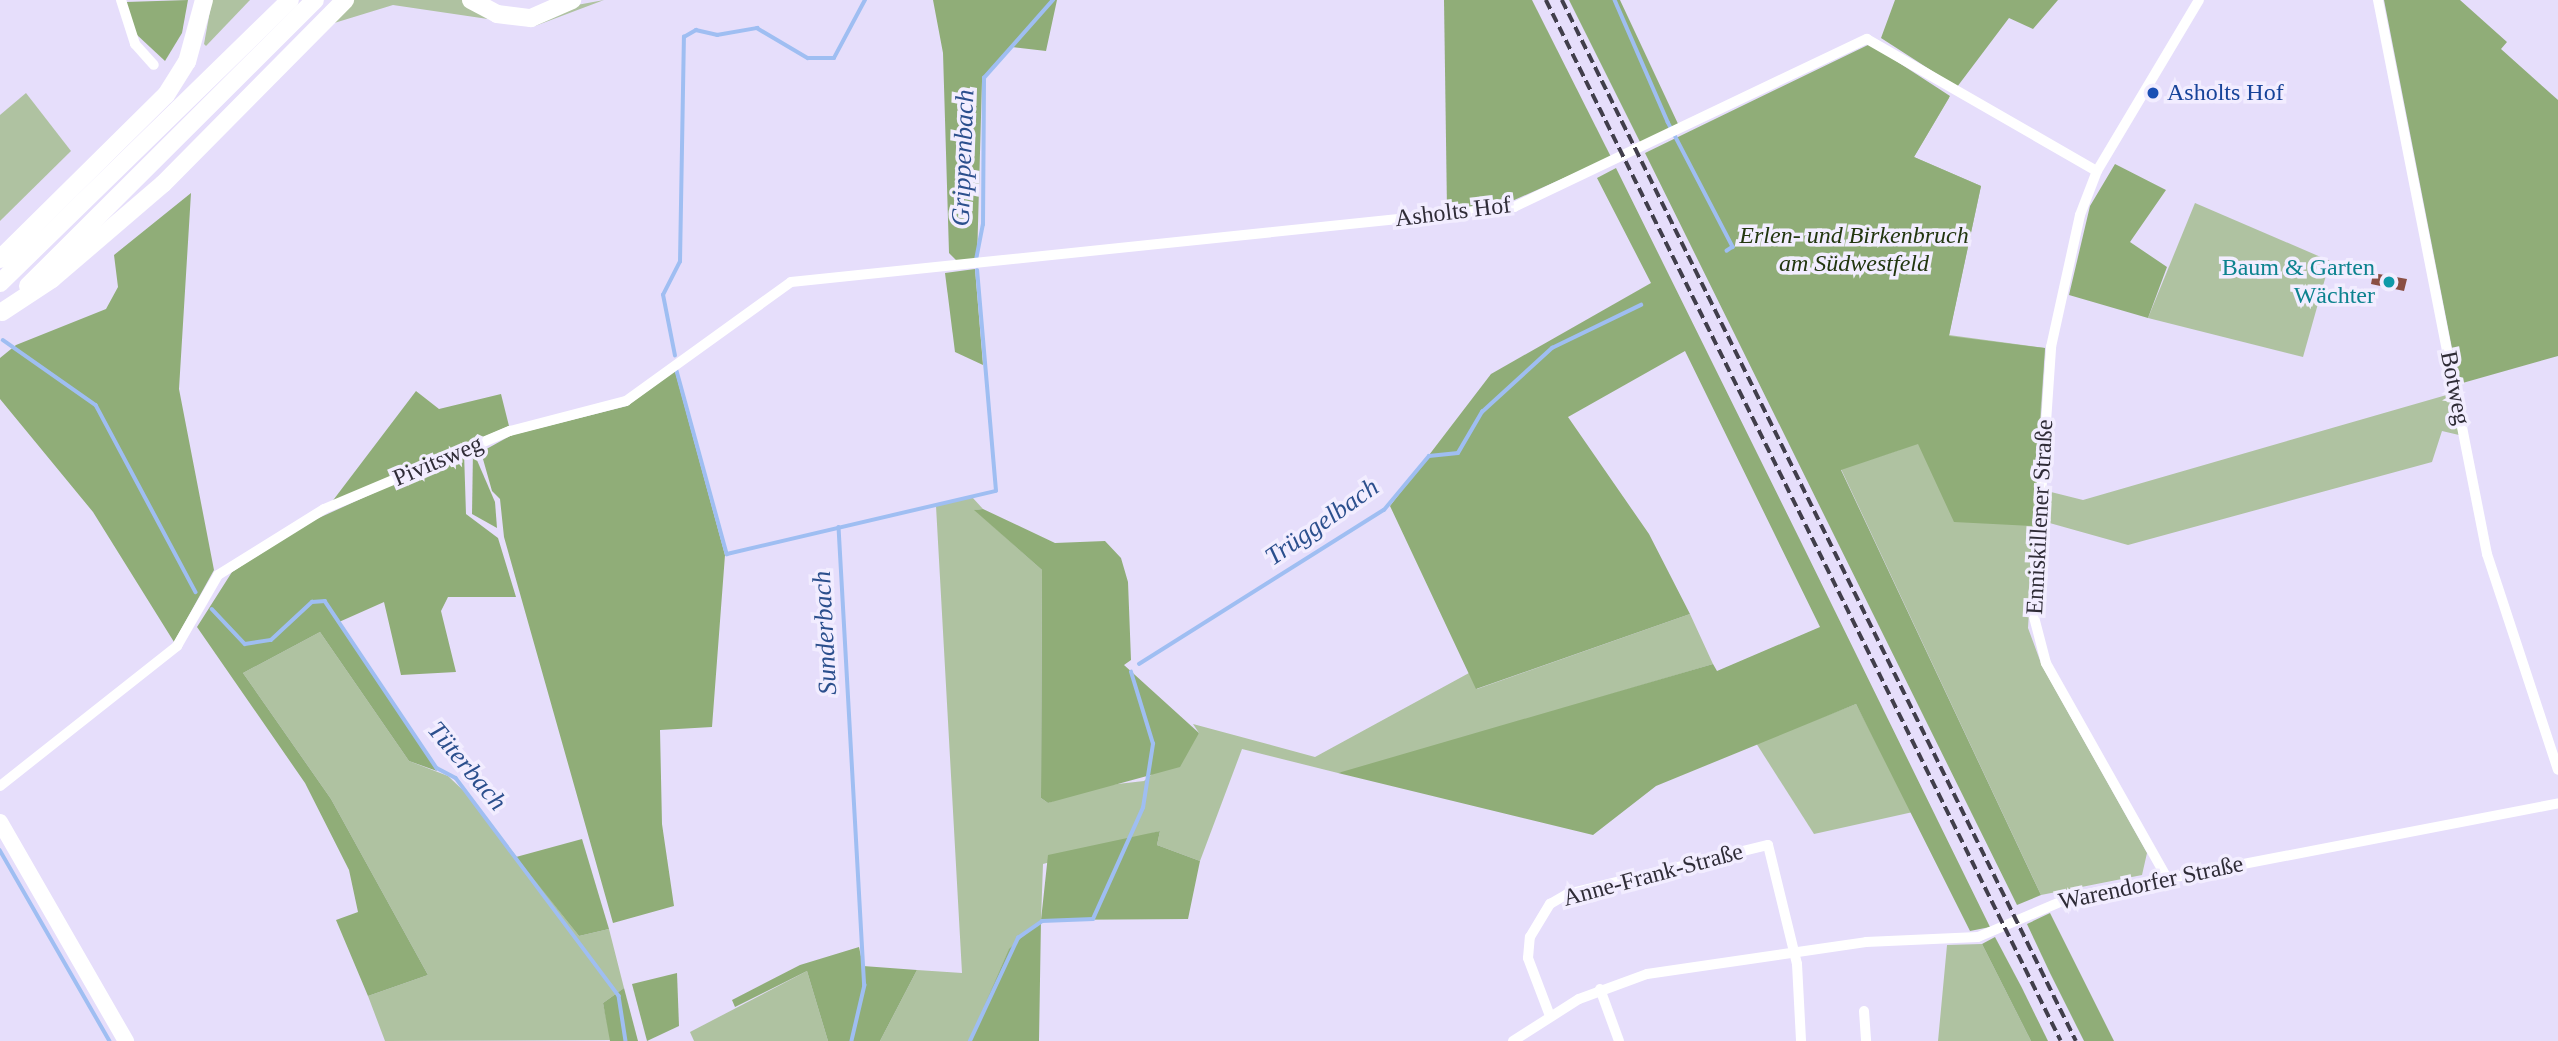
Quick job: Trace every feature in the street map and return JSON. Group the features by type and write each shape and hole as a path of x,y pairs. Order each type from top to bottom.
{"highway":[{"path":"0,259 166,95 187,61 204,0"},
{"path":"0,283 290,0"},
{"path":"1,313 315,0"},
{"path":"1,313 52,279 163,184 345,0"},
{"path":"471,0 497,14 531,18 572,0"}],"main road":[{"path":"0,822 126,1041"}],"street":[{"path":"121,0 135,44 154,65"},
{"name":"Enniskillener Straße","path":"2167,878 2046,663 2034,628 2051,347 2080,215 2097,172 2199,0"},
{"name":"Botweg","path":"2378,0 2487,554 2558,769"},
{"name":"Asholts Hof","path":"946,267 1514,207 1681,131 1867,39 1952,92 2097,172"},
{"name":"Pivitsweg","path":"0,786 177,646 218,575 324,509 510,431 626,401 783,285 946,267"},
{"name":"Warendorfer Straße","path":"1513,1041 1550,1016 1601,989 1647,974 1793,952 1978,937 2053,903 2167,878 2558,803"},
{"name":"Anne-Frank-Straße","path":"1550,1016 1530,974 1528,947 1538,919 1567,894 1768,845 1793,952"},
{"path":"1793,952 1801,1041"},
{"path":"1601,989 1619,1041"},
{"path":"1864,1011 1866,1041"}],"green space":[{"path":"188,0 182,33 165,61 136,34 126,2"},
{"path":"212,0 250,0 206,46 204,44"},
{"path":"354,0 463,0 496,20 604,0 535,26 393,5 331,24"},
{"path":"933,0 1057,0 1046,51 1012,47 982,81 977,260 957,261 949,253 943,53"},
{"path":"1444,0 1532,0 1611,157 1512,201 1447,210"},
{"path":"1569,0 1620,0 1679,126 1641,144"},
{"path":"1895,0 2058,0 2033,29 2009,18 1957,87 1881,38"},
{"path":"2384,0 2460,0 2507,42 2501,49 2558,100 2558,356 2459,384"},
{"name":"Erlen- und Birkenbruch am Südwestfeld","path":"1870,44 1950,96 1914,157 1981,186 1949,336 2045,348 2032,526 1954,522 1918,444 1841,470 2041,895 2017,905 1645,153"},
{"path":"1870,47 1949,98 1914,157 1981,186 1949,335 2045,348 2028,628 2042,666 2147,853 2142,875 2041,895 1841,469 1899,450"},
{"path":"26,93 71,151 0,221 0,115"},
{"path":"2115,164 2166,190 2130,242 2167,267 2148,318 2069,295 2090,206"},
{"path":"1616,168 1990,927 1970,931 1856,704 1656,786 1593,835 1338,773 1713,664 1717,671 1820,627 1685,351 1568,417 1649,534 1690,614 1476,689 1390,506 1491,374 1651,283 1597,178"},
{"path":"191,193 179,389 214,570 174,642 93,512 0,399 0,358 16,345 106,309 118,287 114,255"},
{"path":"2195,203 2330,261 2303,357 2148,318"},
{"path":"975,269 983,365 955,352 945,273"},
{"path":"675,371 725,555 712,727 660,730 662,824 674,906 613,923 504,537 500,499 492,491 481,452 512,435 627,406"},
{"path":"416,391 439,409 501,394 509,426 331,503"},
{"path":"2450,394 2459,435 2442,431 2432,462 2128,545 2046,522 2047,491 2083,500"},
{"path":"473,451 495,502 497,528 472,514"},
{"path":"464,452 466,514 498,538 516,597 448,597 441,611 456,672 401,675 384,602 339,622 437,771 409,761 320,632 243,673 331,799 428,975 368,996 336,920 358,912 349,870 305,783 197,627 232,572 310,522"},
{"path":"972,497 983,509 975,510 1042,570 1041,798 1048,803 1091,787 1144,781 1199,733 1193,724 1315,757 1469,673 1477,689 1690,614 1713,664 1353,771 1338,773 1242,749 1200,861 1157,845 1160,831 1043,864 1041,920 1009,950 969,1041 880,1041 917,970 962,973 936,506"},
{"path":"983,509 1055,543 1105,541 1121,558 1128,582 1131,660 1124,665 1199,733 1180,767 1048,803 1041,798 1042,570 974,510"},
{"path":"320,632 409,761 448,776 468,795 579,936 609,929 624,988 603,1003 611,1040 385,1041 368,996 428,975 331,799 243,673"},
{"path":"1856,704 1913,812 1814,834 1756,743"},
{"path":"1160,831 1157,845 1200,861 1188,919 1041,920 1048,855"},
{"path":"582,839 609,929 579,936 516,857"},
{"path":"2050,913 2114,1041 2084,1041 2050,973 2027,924"},
{"path":"1041,920 1039,1041 969,1041 1009,949"},
{"path":"1995,937 2048,1041 2031,1041 1982,944"},
{"path":"1982,944 2031,1041 1938,1041 1947,945"},
{"path":"859,947 863,966 917,970 880,1041 828,1041 807,971 735,1007 732,1000 800,965"},
{"path":"807,971 828,1041 694,1041 690,1032"},
{"path":"677,973 679,1026 647,1041 632,984"},
{"path":"624,988 638,1041 610,1041 603,1003"}],"building":[{"name":"Baum & Garten Wächter","path":"2373,273 2407,279 2404,291 2371,284"}],"waterway":[{"name":"Sunderbach","path":"675,356 663,295 680,262 684,37 696,30 717,35 757,28 808,58 834,58 865,0"},
{"name":"Grippenbach","path":"976,260 983,225 984,78 1053,0"},
{"name":"Trüggelbach","path":"1615,0 1668,122 1733,247 1727,251"},
{"name":"Trüggelbach","path":"677,371 727,554 996,491 977,271"},
{"name":"Trüggelbach","path":"1139,664 1384,510 1429,456 1458,453 1482,412 1552,348 1641,305"},
{"name":"Tüterbach","path":"3,340 96,405 196,592"},
{"name":"Sunderbach","path":"839,527 865,985 852,1041"},
{"name":"Tüterbach","path":"212,609 245,644 271,640 312,602 325,601 437,768 456,778 619,996 626,1041"},
{"name":"Trüggelbach","path":"970,1041 1018,938 1042,921 1093,919 1143,808 1153,744 1131,672"},
{"path":"0,850 110,1041"}],"railway":[{"path":"1546,0 2061,1041"},
{"path":"1562,0 2076,1041"}],"place":[{"name":"Asholts Hof","path":"2153,93"},
{"name":"Baum & Garten Wächter","path":"2389,282"}]}
